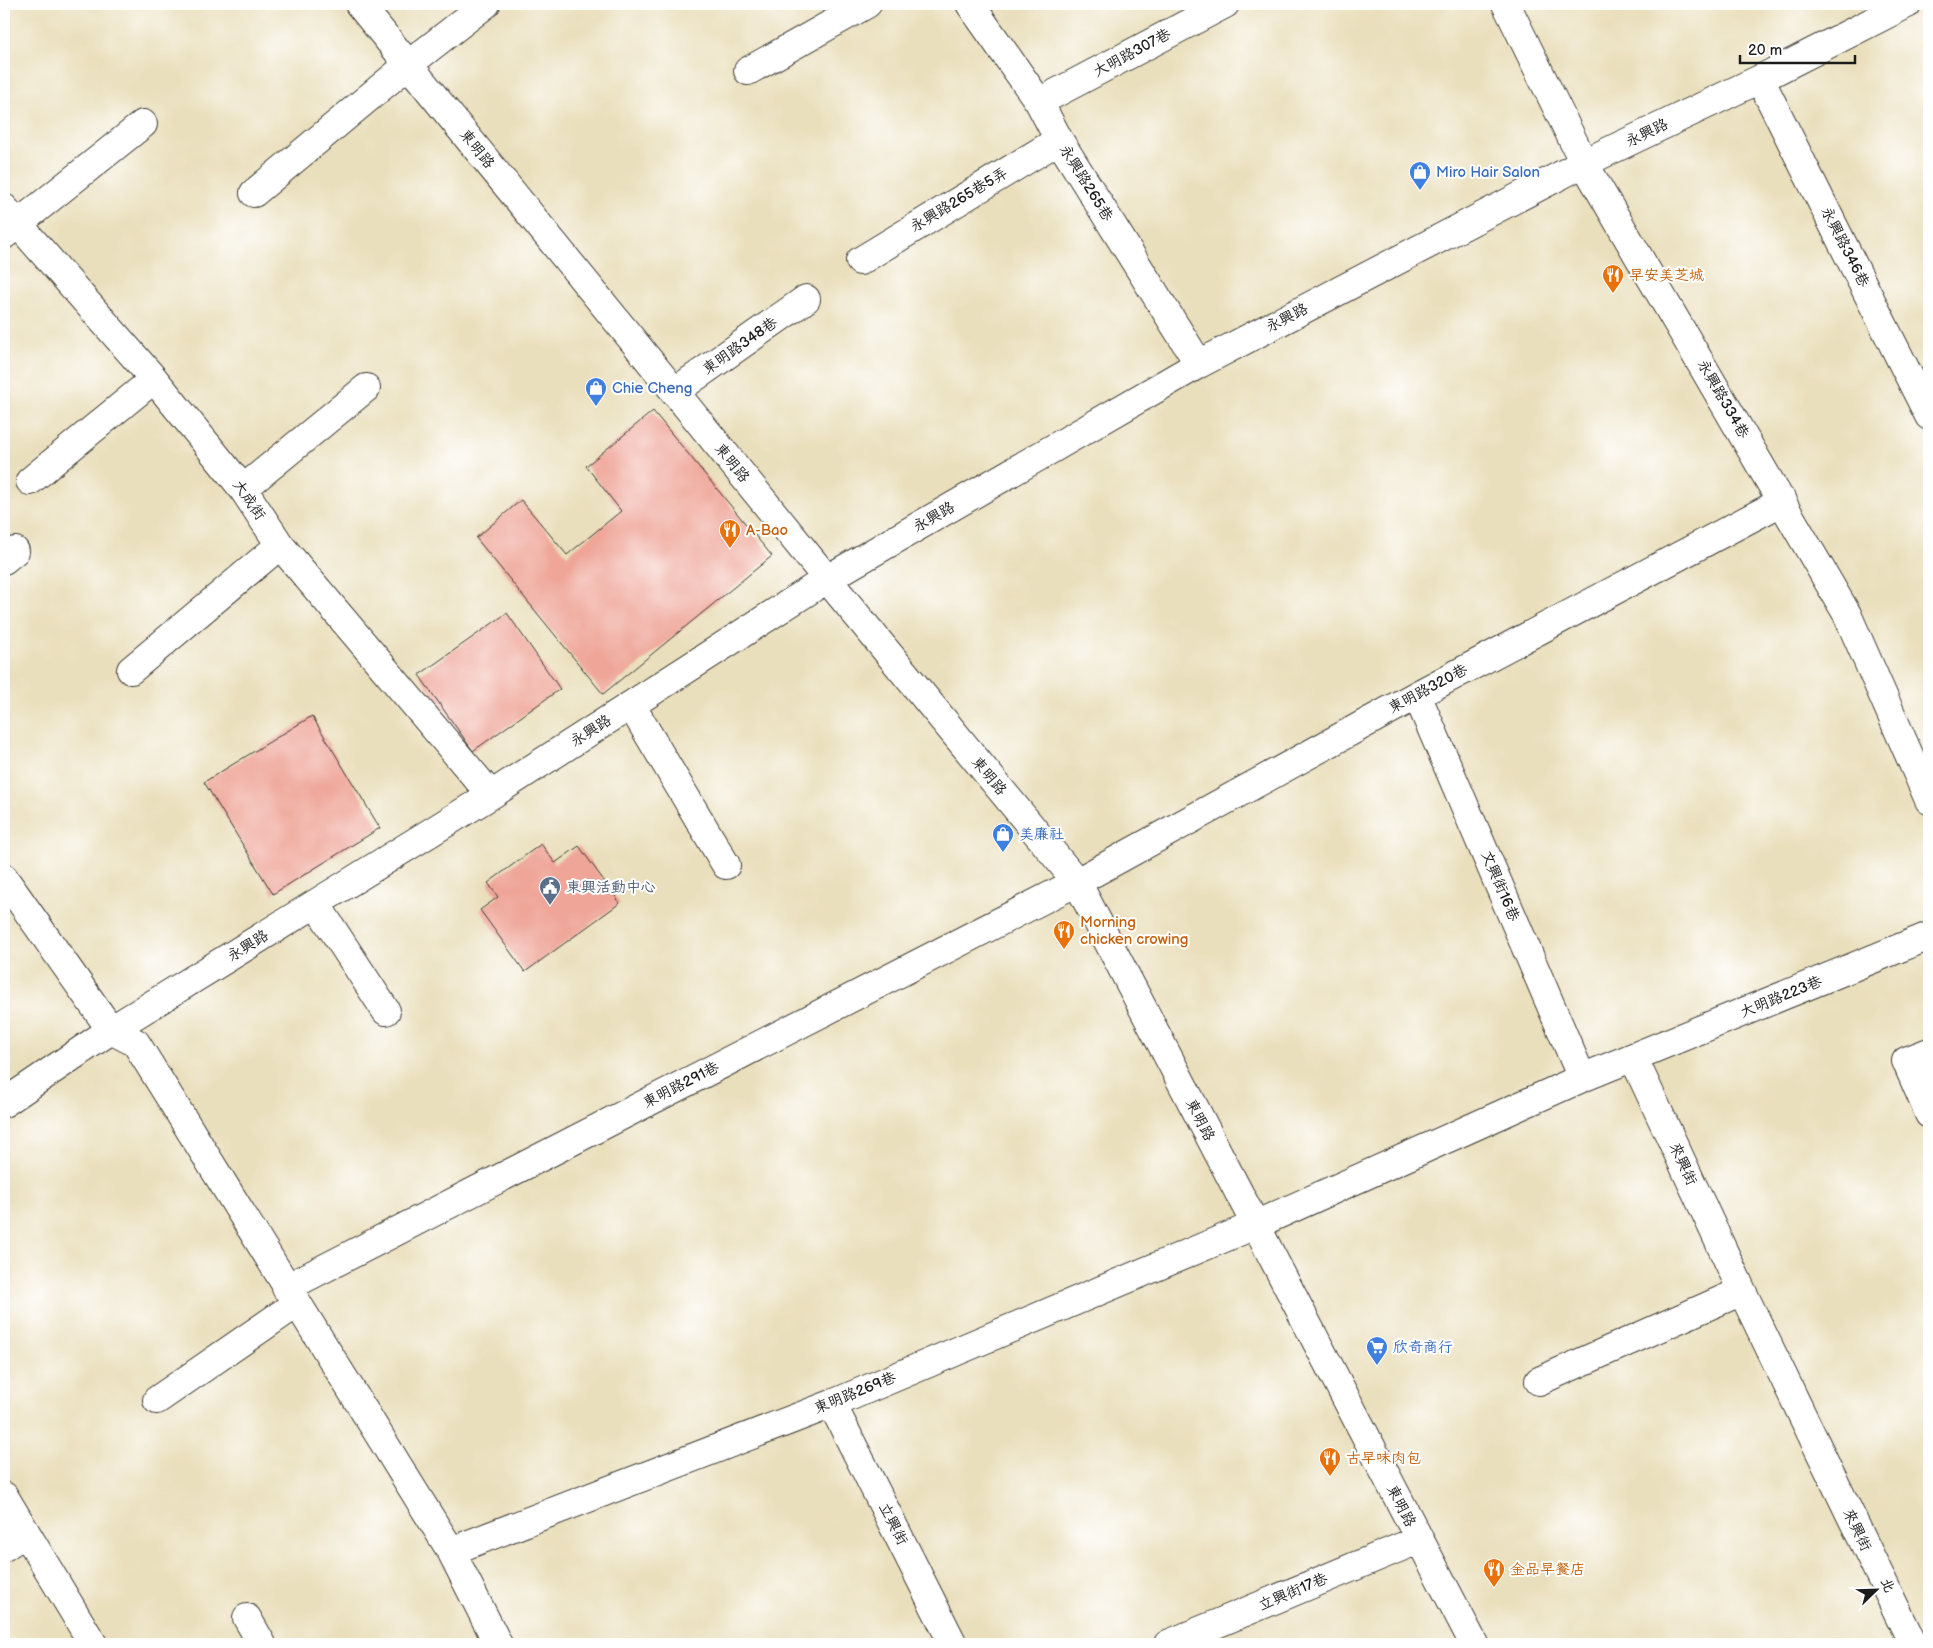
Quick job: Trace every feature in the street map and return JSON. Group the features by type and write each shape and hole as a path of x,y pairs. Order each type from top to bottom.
{"street":[{"name":"東明路","path":"359,4 826,579 1077,882 1418,1540 1474,1644"},
{"path":"254,193 409,64 486,4"},
{"path":"748,71 867,4"},
{"name":"永興路265巷","path":"970,4 1039,102 1059,140 1199,364"},
{"name":"大明路307巷","path":"1039,102 1225,4"},
{"name":"永興路334巷","path":"1506,4 1584,163 1783,501 1847,614 1929,800"},
{"name":"永興路","path":"4,1103 111,1030 491,795 826,579 1199,364 1584,163 1760,79 1907,4"},
{"name":"永興路346巷","path":"1760,79 1929,416"},
{"path":"8,222 143,124"},
{"name":"永興路265巷5弄","path":"860,261 1059,140"},
{"name":"大成街","path":"8,222 154,379 243,489 280,544 491,795"},
{"name":"東明路348巷","path":"674,392 806,300"},
{"path":"30,481 154,379"},
{"path":"243,489 366,388"},
{"name":"東明路320巷","path":"1077,882 1417,695 1783,501"},
{"path":"131,670 280,544"},
{"name":"文興街16巷","path":"1417,695 1582,1078"},
{"path":"631,705 726,865"},
{"path":"4,878 111,1030 136,1043 291,1296 451,1551 498,1644"},
{"name":"東明路291巷","path":"157,1400 291,1296 1077,882"},
{"path":"316,904 386,1011"},
{"name":"大明路223巷","path":"1633,1057 1929,936"},
{"path":"1929,1052 1906,1061 1929,1114"},
{"path":"1255,1225 1582,1078 1633,1057"},
{"name":"來興街","path":"1633,1057 1742,1291 1912,1644"},
{"name":"東明路269巷","path":"451,1551 832,1404 1255,1225"},
{"path":"1539,1381 1742,1291"},
{"name":"立興街","path":"832,1404 953,1644"},
{"path":"4,1496 14,1540 94,1644"},
{"name":"立興街17巷","path":"1168,1644 1418,1540"},
{"path":"247,1618 262,1644"}],"building":[{"path":"653,411 772,556 603,694 476,538 521,500 567,555 621,511 586,466"},
{"path":"507,613 560,689 473,751 419,675"},
{"path":"312,716 380,828 273,894 204,782"},
{"name":"東興活動中心","path":"541,844 555,863 579,846 620,903 525,972 480,910 498,897 488,883"}],"place":[{"name":"Miro Hair Salon","path":"1420,191"},
{"name":"早安美芝城","path":"1613,294"},
{"name":"Chie Cheng","path":"596,407"},
{"name":"A-Bao","path":"730,549"},
{"name":"美廉社","path":"1003,853"},
{"name":"東興活動中心","path":"550,906"},
{"name":"Morning chicken crowing","path":"1064,950"},
{"name":"欣奇商行","path":"1377,1366"},
{"name":"古早味肉包","path":"1330,1477"},
{"name":"金品早餐店","path":"1494,1588"}]}
